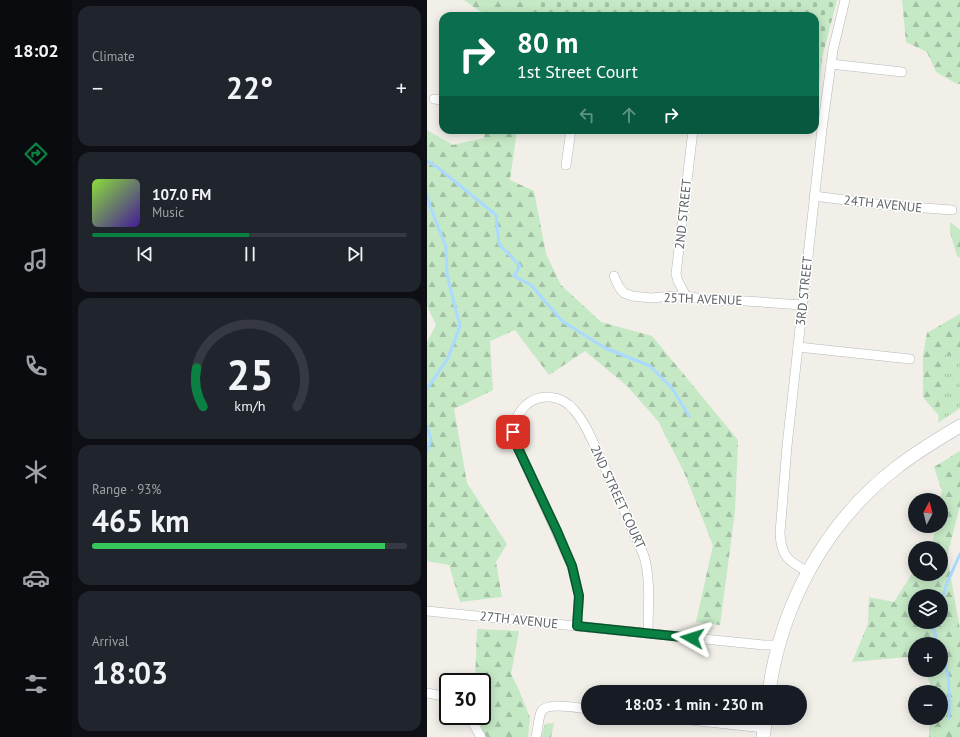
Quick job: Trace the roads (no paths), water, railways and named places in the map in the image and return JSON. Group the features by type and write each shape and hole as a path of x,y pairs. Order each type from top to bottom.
{"street":[{"name":"3RD STREET","path":"819,124 845,0"},
{"path":"831,64 902,72"},
{"path":"565,165 570,134"},
{"name":"2ND STREET","path":"687,296 678,282 676,274 693,134"},
{"name":"3RD STREET","path":"807,572 788,559 784,554 780,533 814,196 818,134"},
{"name":"24TH AVENUE","path":"814,196 885,205 952,210"},
{"name":"25TH AVENUE","path":"615,276 619,287 627,295 651,298 687,296 706,300 802,305"},
{"path":"798,347 910,359"},
{"name":"2ND STREET COURT","path":"577,626 579,596 572,566 514,439 514,425 522,409 534,399 545,397 566,402 579,417 593,443 644,556 648,575 648,633"},
{"path":"770,685 778,645 786,620 807,572 828,539 849,513 895,468 917,452 960,426"},
{"name":"27TH AVENUE","path":"427,611 764,645 778,645"},
{"path":"427,693 439,695"},
{"path":"536,737 541,711 548,706 581,708"},
{"path":"474,725 481,737"},
{"path":"736,725 764,728"}],"waterway":[{"path":"427,161 437,167 496,215 499,244 520,266 514,276 531,285 562,321 605,348 650,366 672,388 689,416"},
{"path":"427,195 446,247 447,275 460,326 448,358 427,389"},
{"path":"427,426 431,440 427,451"},
{"path":"945,589 960,554"},
{"path":"934,629 936,637"},
{"path":"948,676 949,718"}]}
